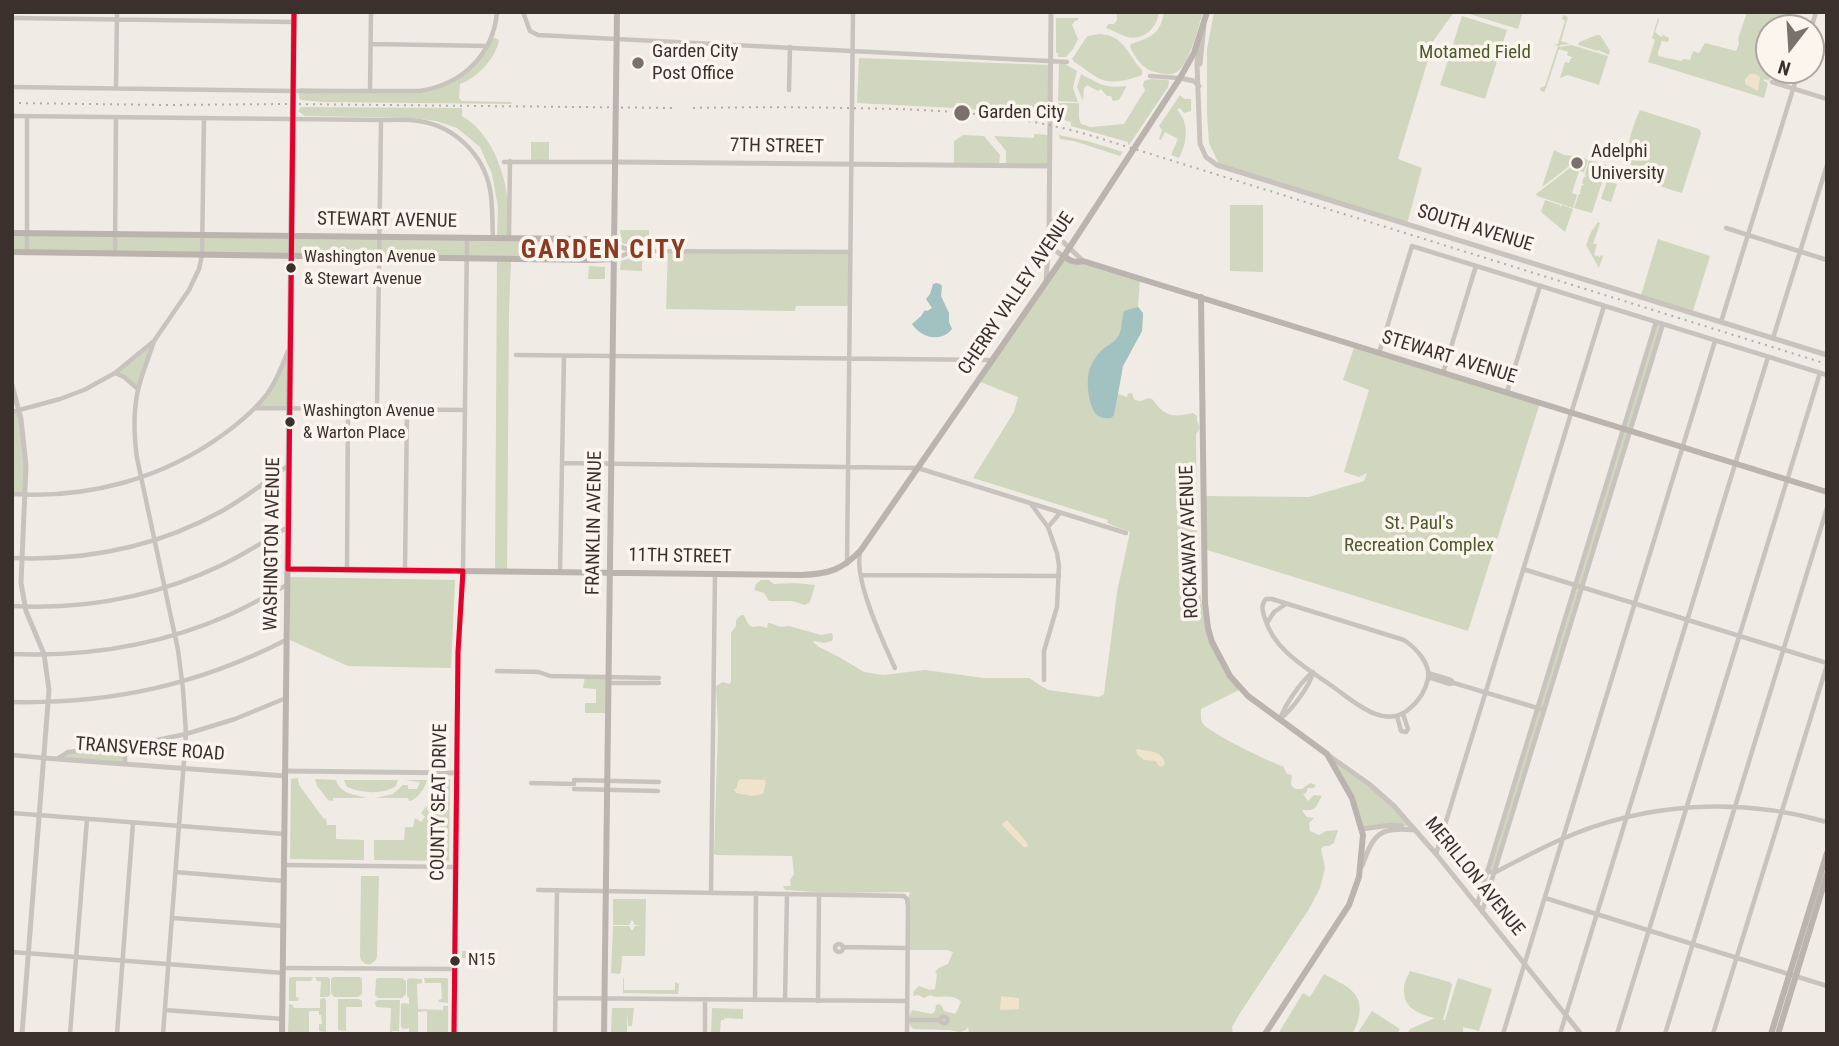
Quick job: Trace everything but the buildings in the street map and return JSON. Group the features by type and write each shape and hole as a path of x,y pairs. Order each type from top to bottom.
{"main road":[{"name":"WASHINGTON AVENUE","path":"282,1034 294,12"},
{"name":"FRANKLIN AVENUE","path":"604,1034 617,12"},
{"path":"1199,39 1207,12"},
{"name":"CHERRY VALLEY AVENUE","path":"849,563 861,550 1046,283 1180,78 1199,39"},
{"name":"STEWART AVENUE","path":"12,233 547,238 596,239 614,245"},
{"path":"547,238 547,260"},
{"name":"STEWART AVENUE","path":"12,253 614,259"},
{"name":"STEWART AVENUE","path":"1063,256 1075,262 1083,261 1201,297 1827,492"},
{"name":"ROCKAWAY AVENUE","path":"1201,297 1205,603 1208,628 1219,657 1233,681 1248,696 1327,754 1352,798 1364,839 1362,866 1349,905 1265,1034"},
{"name":"11TH STREET","path":"288,569 812,575 834,571 849,563"},
{"path":"1778,1034 1827,853"},
{"path":"1771,1034 1827,874"}],"street":[{"path":"116,88 117,12"},
{"path":"370,91 371,12"},
{"path":"12,87 419,91 442,86 470,69 487,46 494,31 497,12"},
{"path":"523,12 529,29 534,34 1067,62"},
{"path":"853,12 847,467 849,563 861,575 1059,576"},
{"path":"1046,283 1051,12"},
{"path":"12,18 294,22"},
{"path":"1199,74 1204,22"},
{"path":"1199,39 1199,74"},
{"path":"371,44 487,46"},
{"path":"789,90 790,47"},
{"name":"SOUTH AVENUE","path":"1199,74 1200,144 1206,157 1217,165 1826,354"},
{"path":"1150,76 1180,78 1194,81 1199,86"},
{"path":"1778,84 1827,99"},
{"path":"1721,322 1795,84"},
{"path":"12,116 415,120 433,124 470,148 480,162 492,199 493,238"},
{"path":"27,116 27,253"},
{"path":"115,254 116,117"},
{"path":"15,411 60,399 115,373 154,341 173,316 198,272 202,255 204,118"},
{"path":"377,409 381,120"},
{"name":"7TH STREET","path":"509,238 507,162 1049,166"},
{"path":"1773,338 1827,165"},
{"path":"1049,214 1056,235 1083,261"},
{"path":"1726,228 1827,260"},
{"path":"463,571 467,238"},
{"path":"1048,243 1063,256"},
{"name":"STEWART AVENUE","path":"614,245 634,251 850,252"},
{"path":"1380,353 1412,246 1827,375"},
{"name":"STEWART AVENUE","path":"614,259 634,251"},
{"path":"1443,373 1476,266"},
{"path":"1507,393 1540,286"},
{"path":"1436,854 1604,306"},
{"path":"1644,375 1656,322"},
{"path":"1482,912 1614,484 1627,430 1663,324"},
{"path":"154,341 138,389 135,442 174,635 182,682 186,734 163,1034"},
{"path":"1503,1034 1715,341"},
{"path":"12,494 80,493 114,486 141,478 194,454 232,428 267,395 275,383 291,344"},
{"path":"516,355 991,360"},
{"path":"561,572 564,356"},
{"path":"1560,1034 1768,357"},
{"path":"115,373 138,389"},
{"path":"1617,1034 1820,373"},
{"path":"12,385 25,452 26,495 21,583 26,611 44,654 48,678 22,1034"},
{"path":"254,408 465,410"},
{"path":"347,569 348,409"},
{"path":"405,570 407,410"},
{"path":"1477,905 1607,482 1627,430"},
{"path":"562,463 918,468 1126,533"},
{"path":"12,558 84,556 154,541 221,512 289,464"},
{"path":"1607,482 1614,484"},
{"path":"1031,503 1048,527 1057,553 1059,576 1057,607 1045,647 1044,680"},
{"path":"1665,1034 1827,508"},
{"path":"1048,527 1060,513"},
{"path":"12,606 89,604 164,588 223,565 289,526"},
{"path":"1591,533 1598,535"},
{"path":"861,550 861,575 876,624 895,668"},
{"path":"1523,569 1827,664 1713,1034"},
{"name":"COUNTY SEAT DRIVE","path":"454,1034 458,652 463,571"},
{"path":"711,893 715,574"},
{"path":"12,654 73,653 174,635 228,615 288,585"},
{"path":"1269,598 1286,604 1404,640 1418,652 1428,675 1419,699 1403,714 1381,716 1369,712 1312,672 1284,651 1266,624 1262,604 1264,601 1269,598"},
{"path":"1266,624 1274,612 1286,604"},
{"path":"12,702 107,698 144,692 238,663 287,639"},
{"path":"1556,648 1563,650"},
{"path":"496,671 539,672 550,676 608,680 659,681"},
{"path":"1280,719 1312,672"},
{"path":"1428,675 1450,684 1544,710"},
{"path":"57,759 68,752 125,747 186,734 235,719 286,698"},
{"path":"1397,716 1401,731 1406,732 1408,729 1403,714"},
{"path":"125,747 125,764"},
{"name":"MERILLON AVENUE","path":"1327,754 1382,794 1415,830 1581,1034"},
{"name":"TRANSVERSE ROAD","path":"12,755 286,774 457,773"},
{"path":"1520,764 1527,766"},
{"path":"531,783 659,782"},
{"path":"574,784 607,790 658,791"},
{"path":"1487,871 1494,873 1563,838 1626,817 1687,807 1735,806 1782,811 1827,822"},
{"path":"12,813 285,834"},
{"path":"1505,814 1512,817"},
{"path":"70,1034 87,819"},
{"path":"117,1034 133,823"},
{"path":"1362,829 1391,825 1415,830"},
{"path":"1362,866 1368,849 1379,834 1391,829 1415,830"},
{"path":"284,865 455,867"},
{"path":"175,872 284,881"},
{"path":"538,890 904,896 908,906 907,1034"},
{"path":"555,1034 557,890"},
{"path":"755,1000 756,894"},
{"path":"785,1000 787,894"},
{"path":"818,1000 819,895"},
{"path":"1545,898 1827,986"},
{"path":"172,918 284,926"},
{"path":"843,947 908,948"},
{"path":"12,952 283,970 455,969"},
{"path":"555,998 907,1002"},
{"path":"705,999 705,1034"},
{"path":"165,1010 283,1019"},
{"path":"907,1020 940,1020"}],"green space":[{"path":"1113,12 1159,12 1156,23 1149,32 1133,38 1106,28 1117,20 1117,15"},
{"path":"1164,12 1203,12 1186,61 1177,72 1169,74 1147,69 1130,46 1154,34 1160,26"},
{"path":"1214,12 1454,12 1434,40 1398,159 1422,168 1407,224 1219,164 1209,143 1207,113 1207,49"},
{"path":"1463,12 1523,12 1518,29"},
{"path":"1747,12 1791,12 1755,14 1755,84 1768,84 1764,98 1648,62 1658,18 1655,32 1661,37 1663,35 1669,38 1668,42 1661,41 1658,56 1681,61 1690,60 1693,51 1699,53 1705,43 1736,51"},
{"path":"1563,15 1568,17 1561,41 1570,44 1559,47 1572,45 1608,56 1599,85 1568,75 1560,78 1565,62 1569,63 1571,58 1574,58 1559,49 1545,92 1541,91 1558,46 1554,44 1558,44 1565,21 1562,19"},
{"name":"Motamed Field","path":"1462,16 1507,30 1485,99 1440,85"},
{"path":"1056,18 1078,18 1072,25 1078,39 1066,57 1058,57 1056,53"},
{"path":"1099,34 1108,35 1120,42 1142,70 1142,75 1109,81 1098,78 1074,62 1072,59 1086,38"},
{"path":"1600,35 1610,51 1609,55 1578,45 1579,42"},
{"path":"491,39 499,40 494,54 479,72 460,84 459,98 462,101 512,104 323,102 299,98 299,88 427,90 466,73"},
{"path":"859,58 1052,65 1051,121 968,109 967,104 956,103 955,108 857,103"},
{"path":"1059,64 1065,64 1077,71 1073,88 1078,102 1058,101"},
{"path":"1081,74 1112,87 1126,87 1119,100 1113,101 1111,96 1107,96 1101,89 1098,91 1087,85 1084,88 1083,101 1077,87"},
{"path":"1167,80 1168,87 1129,145 1128,142 1071,126 1071,122 1058,118 1058,103 1079,103 1081,124 1091,127 1124,124 1145,90 1144,81"},
{"path":"1180,95 1184,99 1191,99 1191,111 1184,113 1180,108 1177,110 1184,121 1186,133 1179,158 1171,155 1178,139 1165,132 1161,140 1159,139 1162,130 1159,126"},
{"path":"301,107 462,108 462,116 476,126 495,154 506,187 511,238 610,243 610,257 511,261 507,571 495,571 497,260 12,252 12,232 497,238 498,207 492,174 480,147 457,128 436,121 412,118 305,116 298,111"},
{"path":"1640,110 1699,129 1701,133 1682,193 1650,181 1632,166 1629,144"},
{"path":"1034,134 1050,135 1049,166 1006,166 1006,151 994,136 1034,138"},
{"path":"963,135 984,136 1000,155 999,166 954,165 954,141"},
{"path":"1059,135 1123,152 1120,156 1060,139"},
{"path":"531,142 549,142 549,161 531,161"},
{"path":"1554,150 1564,155 1581,157 1542,187"},
{"path":"1583,158 1588,160 1584,172 1579,171 1572,193 1577,195 1573,208 1537,196 1536,194"},
{"path":"1589,160 1607,165 1606,169 1602,168 1606,170 1592,213 1574,208 1584,185 1582,183"},
{"path":"1607,181 1617,184 1611,202 1601,199"},
{"path":"1545,200 1573,209 1565,232 1541,212"},
{"path":"1230,205 1263,205 1263,272 1230,271"},
{"path":"1598,222 1600,223 1593,244 1597,244 1594,255 1603,256 1599,268 1586,245"},
{"path":"620,230 649,230 649,247 622,243"},
{"path":"1658,239 1710,256 1693,311 1641,295"},
{"path":"668,250 850,252 849,306 796,306 795,311 666,309"},
{"path":"1066,253 1072,258 1140,279 1138,307 1143,313 1142,331 1123,366 1118,394 1127,397 1132,393 1138,401 1152,399 1169,414 1193,413 1197,416 1200,428 1196,434 1197,578 1205,620 1214,648 1239,690 1201,709 1202,721 1209,729 1230,741 1283,766 1287,774 1292,775 1291,785 1295,789 1302,789 1310,783 1316,785 1303,794 1308,801 1314,795 1322,796 1314,809 1303,810 1307,817 1314,818 1309,823 1310,831 1319,835 1338,830 1334,843 1321,849 1325,868 1320,888 1240,1013 1232,1027 1233,1034 966,1034 969,1033 968,1027 960,1032 913,1029 909,1024 912,1010 932,1014 939,1004 944,1011 955,1014 961,1002 949,997 913,996 919,986 935,989 935,972 948,964 953,952 910,950 910,892 831,893 785,890 783,886 791,886 790,880 794,874 792,856 714,854 718,729 716,686 731,682 731,633 741,615 744,615 753,627 767,628 770,623 821,635 832,633 832,641 813,642 864,672 883,675 925,670 984,678 1029,678 1048,690 1099,697 1104,694 1117,592 1130,532 1107,523 1108,520 973,478 1014,412 1018,397 978,381"},
{"path":"642,258 642,271 620,270 621,261"},
{"path":"589,266 605,267 605,279 588,279"},
{"path":"1657,323 1662,325 1494,872 1489,870"},
{"path":"154,342 138,389 115,373"},
{"path":"291,344 290,408 254,408 267,395"},
{"name":"St. Paul's Recreation Complex","path":"1355,345 1540,403 1468,631 1204,549 1203,496 1309,497 1364,481 1367,473 1359,477 1344,472 1369,390 1343,380"},
{"path":"19,411 26,495 12,494 12,412"},
{"path":"290,577 455,580 451,668 348,666 290,640"},
{"path":"761,580 769,580 774,584 815,585 810,602 805,605 792,601 769,601 764,593 754,590"},
{"path":"585,677 608,677 608,713 585,713 585,703 596,703 596,689 583,688"},
{"path":"125,747 125,764 57,758 64,753"},
{"path":"1334,761 1382,797 1413,828 1398,824 1363,827 1351,791"},
{"path":"298,778 299,785 324,819 326,818 327,825 336,825 336,839 364,840 364,860 290,859 291,779"},
{"path":"315,779 336,780 341,789 366,798 328,800"},
{"path":"442,779 450,779 449,861 374,860 374,840 404,840 405,827 413,827 415,818 421,822 425,817 421,813 443,787"},
{"path":"344,780 398,780 396,786 391,789 372,792 347,787"},
{"path":"405,780 427,780 420,793 412,800 376,798 393,794 403,785 408,785 408,789 417,789 420,782"},
{"path":"361,876 379,876 377,956 371,964 364,963 360,956"},
{"path":"613,899 646,899 645,956 622,956 619,974 611,973 613,926 629,926 632,931 635,926 642,926 635,925 632,920 629,925 613,925"},
{"path":"462,951 495,952 494,959 462,958"},
{"path":"1410,971 1450,982 1452,985 1443,1020 1458,978 1492,989 1479,1031 1463,1027 1463,1034 1407,1034 1410,1029 1435,1018 1418,1012 1406,1001 1404,986"},
{"path":"1324,974 1347,987 1359,1002 1360,1013 1352,1034 1278,1034 1303,993 1310,997"},
{"path":"291,977 313,977 311,981 296,981 298,1001 289,1001"},
{"path":"315,977 330,979 328,997 320,997 321,981 317,981"},
{"path":"333,977 360,977 362,994 358,997 334,997 331,993"},
{"path":"624,977 624,990 675,990 675,982 679,984 678,994 623,993"},
{"path":"378,978 402,978 406,981 406,994 402,998 378,998 375,995"},
{"path":"409,978 422,979 422,983 417,984 418,1009 443,1010 443,1006 448,1006 448,1034 427,1034 427,1011 418,1012 418,1034 409,1034 409,1028 401,1027 401,1004 409,1004"},
{"path":"424,978 448,979 448,1003 438,1000 442,999 441,983 425,983"},
{"path":"324,998 326,1032 319,1031 319,1024 322,1024 319,1011 309,1011 309,1034 288,1034 289,1004 294,1008 320,1008 320,999"},
{"path":"338,999 362,1001 362,1007 346,1007 346,1031 338,1030"},
{"path":"400,1000 399,1031 392,1031 390,1034 391,1008 376,1007 375,1002"},
{"path":"612,1008 634,1008 632,1026 628,1026 627,1012 627,1034 611,1034"},
{"path":"712,1008 743,1009 743,1019 725,1018 721,1020 720,1033 711,1034"},
{"path":"1372,1011 1400,1029 1397,1034 1357,1034"}],"sand":[{"path":"1750,74 1755,74 1755,84 1759,84 1758,91 1745,84 1745,79"},
{"path":"1138,749 1158,753 1165,764 1162,767 1156,761 1144,760 1137,754"},
{"path":"741,779 765,780 763,794 751,796 736,793 734,790"},
{"path":"1007,820 1026,842 1027,847 1002,825"},
{"path":"1001,996 1019,998 1019,1009 1000,1010"}],"water":[{"path":"936,283 942,286 941,296 949,313 952,329 942,336 931,337 920,333 912,324 925,310 932,308 926,299"},
{"path":"1138,307 1143,313 1142,331 1123,366 1114,415 1111,418 1101,417 1093,410 1089,397 1089,371 1099,353 1119,335 1124,311"}],"railway":[{"path":"12,103 674,108"},
{"path":"693,108 806,107 940,111 1004,117 1068,129 1827,364"}],"transit line":[{"path":"294,12 288,569 463,571 458,652 454,1034"}],"place":[{"name":"Garden City Post Office","path":"638,63"},
{"name":"Garden City","path":"962,113"},
{"name":"Adelphi University","path":"1577,163"},
{"name":"Washington Avenue & Stewart Avenue","path":"291,268"},
{"name":"Washington Avenue & Warton Place","path":"290,422"},
{"name":"N15","path":"455,961"}],"district":[{"name":"GARDEN CITY","path":"604,251"}]}
